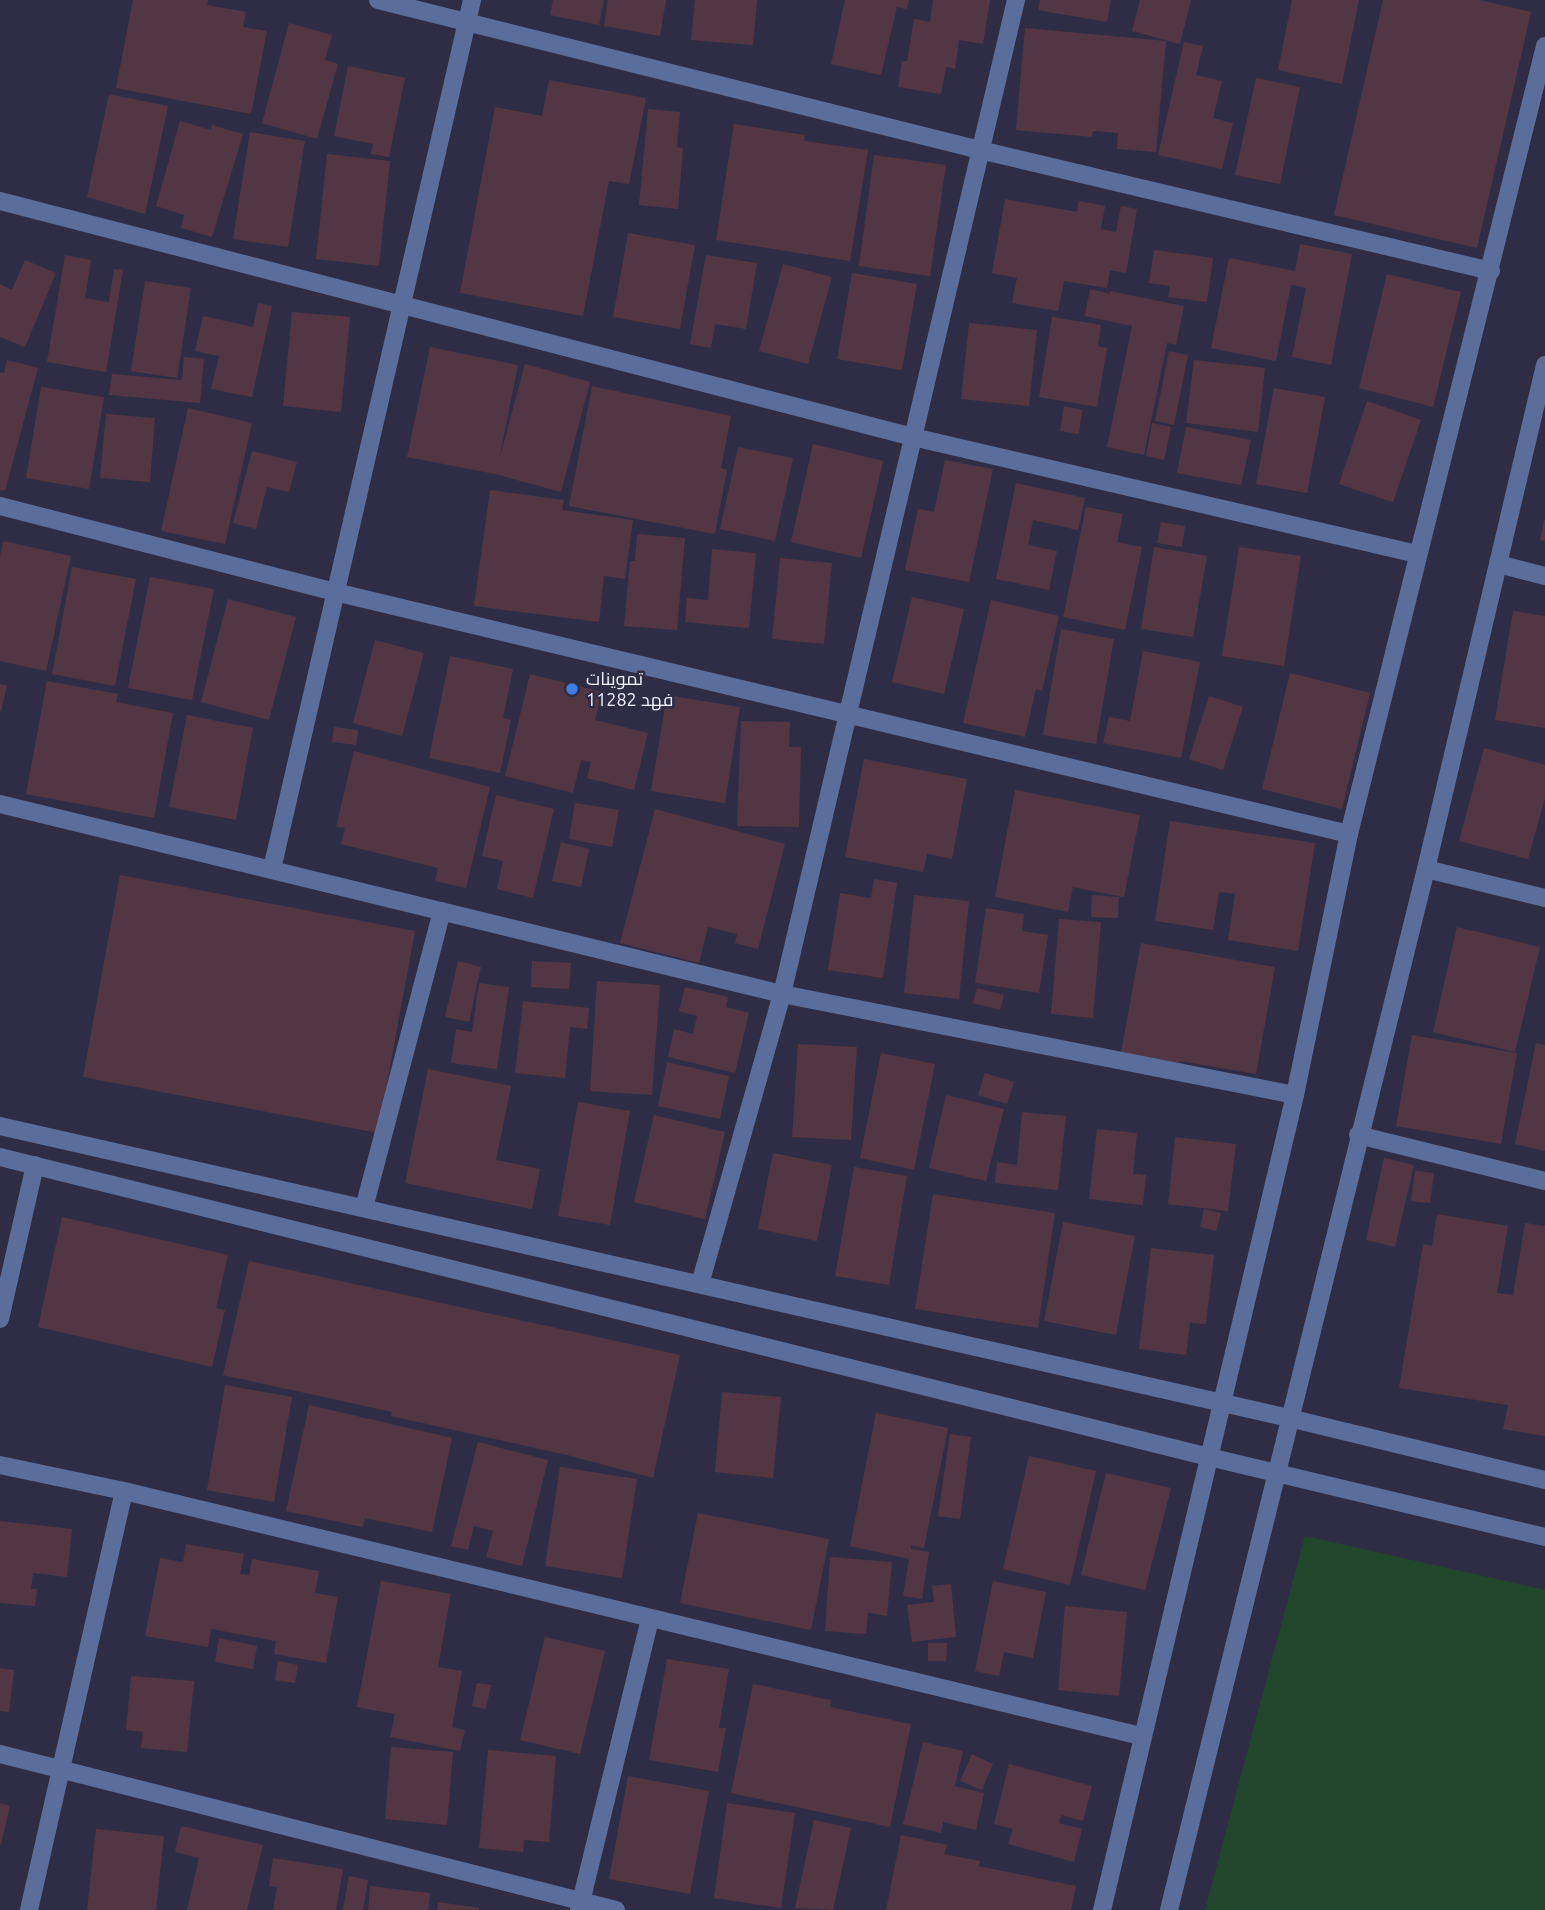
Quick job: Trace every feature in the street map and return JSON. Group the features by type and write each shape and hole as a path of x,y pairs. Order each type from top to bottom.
{"street":[{"path":"378,0 980,150 1491,271"},
{"path":"272,869 472,0"},
{"path":"700,1284 782,994 1016,0"},
{"path":"1102,1910 1295,1095 1349,835 1545,46"},
{"path":"0,201 912,437 1417,554"},
{"path":"1169,1910 1274,1473 1426,869 1545,365"},
{"path":"0,506 335,592 1349,835"},
{"path":"1498,564 1545,576"},
{"path":"0,804 782,994 1295,1095"},
{"path":"1426,869 1545,898"},
{"path":"364,1208 442,911"},
{"path":"0,1126 1289,1418 1545,1480"},
{"path":"1358,1135 1545,1181"},
{"path":"0,1157 1274,1473 1545,1537"},
{"path":"0,1319 35,1165"},
{"path":"0,1465 124,1491 1142,1736"},
{"path":"29,1910 59,1768 124,1491"},
{"path":"580,1905 650,1619"},
{"path":"0,1754 580,1905 616,1910"}],"green space":[{"path":"1305,1536 1545,1590 1545,1910 1205,1910"}],"building":[{"path":"133,0 208,0 207,5 246,12 243,27 267,31 251,114 116,88"},
{"path":"553,0 604,0 599,25 550,15"},
{"path":"608,0 666,0 660,36 604,26"},
{"path":"695,0 757,0 753,45 691,40"},
{"path":"845,0 909,0 907,9 897,7 881,75 831,64"},
{"path":"933,0 990,0 983,44 959,40 955,69 946,67 941,94 898,87 902,61 907,61 914,19 930,22"},
{"path":"1040,0 1111,0 1107,22 1038,10"},
{"path":"1140,0 1191,0 1180,44 1132,31"},
{"path":"1292,0 1359,0 1342,84 1278,70"},
{"path":"1383,0 1480,0 1531,12 1477,248 1334,215"},
{"path":"289,23 332,35 325,60 338,64 317,139 262,123"},
{"path":"1025,28 1166,41 1156,152 1117,149 1118,133 1093,131 1092,137 1016,130"},
{"path":"1184,42 1203,46 1196,75 1222,81 1213,118 1233,123 1222,169 1158,155"},
{"path":"348,66 405,78 389,157 371,154 373,144 334,136"},
{"path":"1256,78 1300,87 1280,184 1235,175"},
{"path":"549,80 646,98 629,184 609,181 583,316 460,293 495,107 542,116"},
{"path":"109,94 168,106 145,214 87,197"},
{"path":"648,109 680,112 677,147 683,148 678,209 639,205"},
{"path":"180,121 211,130 212,125 243,134 212,237 181,228 184,215 156,206"},
{"path":"734,124 805,135 804,141 868,150 850,261 716,240"},
{"path":"250,132 305,141 288,247 233,239"},
{"path":"327,154 390,161 379,266 316,259"},
{"path":"874,155 946,165 930,276 859,266"},
{"path":"1005,199 1077,212 1079,201 1105,206 1101,229 1116,232 1121,206 1137,209 1126,273 1110,270 1107,288 1064,281 1058,311 1012,303 1017,278 992,273"},
{"path":"628,233 695,245 680,329 613,317"},
{"path":"1300,244 1352,254 1331,365 1292,357 1306,288 1291,285 1276,361 1211,348 1229,258 1295,271"},
{"path":"1154,250 1213,258 1207,302 1168,297 1170,286 1149,283"},
{"path":"65,255 91,260 85,298 109,302 114,269 123,270 106,372 47,362"},
{"path":"706,255 757,263 746,329 715,324 711,348 690,344"},
{"path":"25,260 56,273 25,347 0,337 0,284 12,290"},
{"path":"783,264 832,277 808,364 759,351"},
{"path":"852,273 917,284 902,370 837,359"},
{"path":"1387,274 1461,292 1433,407 1359,388"},
{"path":"145,281 191,288 177,378 131,371"},
{"path":"1090,289 1184,306 1176,345 1167,343 1144,455 1107,447 1132,326 1085,316"},
{"path":"258,303 272,306 252,397 211,389 219,356 195,351 203,316 253,327"},
{"path":"292,312 350,317 341,412 283,406"},
{"path":"1052,317 1101,325 1098,346 1107,348 1097,407 1039,397"},
{"path":"969,323 1037,330 1029,406 961,399"},
{"path":"430,347 518,365 499,460 525,364 590,382 561,492 495,474 407,457"},
{"path":"1169,351 1188,355 1174,425 1155,421"},
{"path":"184,357 204,359 200,403 109,395 112,374 182,380"},
{"path":"7,360 38,368 5,491 0,490 0,372 4,373"},
{"path":"1194,360 1265,368 1258,432 1186,423"},
{"path":"592,386 731,416 721,468 727,470 715,534 569,506"},
{"path":"41,387 104,397 89,489 26,478"},
{"path":"1274,388 1325,397 1307,493 1256,484"},
{"path":"1367,401 1421,420 1393,502 1339,484"},
{"path":"1064,406 1082,410 1079,434 1060,431"},
{"path":"188,408 252,423 225,544 161,531"},
{"path":"106,414 155,418 150,482 100,478"},
{"path":"1152,423 1171,427 1164,460 1146,456"},
{"path":"1186,427 1251,440 1241,485 1177,473"},
{"path":"813,444 883,461 861,558 791,542"},
{"path":"738,447 793,458 775,541 720,529"},
{"path":"252,451 297,462 289,492 267,487 256,529 233,523"},
{"path":"945,460 993,469 969,582 905,570 918,509 934,512"},
{"path":"1016,483 1085,498 1078,530 1033,520 1028,545 1057,551 1049,590 996,579"},
{"path":"490,490 564,500 562,510 633,520 625,579 604,576 599,622 474,606"},
{"path":"1086,507 1123,514 1117,542 1142,547 1125,630 1063,617"},
{"path":"1545,520 1545,541 1540,540"},
{"path":"1161,522 1185,526 1182,547 1157,543"},
{"path":"637,534 685,538 677,630 624,626 630,561 635,561"},
{"path":"3,541 71,556 46,671 0,661 0,556"},
{"path":"1154,547 1207,556 1193,637 1141,629"},
{"path":"1239,547 1301,556 1284,666 1222,656"},
{"path":"712,549 756,553 749,628 685,622 687,598 708,600"},
{"path":"780,558 832,563 824,644 772,639"},
{"path":"72,567 136,579 115,686 52,674"},
{"path":"150,577 214,589 192,700 128,688"},
{"path":"912,597 964,609 944,694 892,682"},
{"path":"228,599 296,617 269,720 201,702"},
{"path":"991,600 1059,616 1042,691 1036,689 1025,737 963,723"},
{"path":"1513,611 1545,616 1545,728 1495,720"},
{"path":"1061,629 1114,639 1096,744 1043,735"},
{"path":"375,640 424,653 402,736 353,723"},
{"path":"1143,651 1200,662 1181,758 1103,743 1109,717 1130,721"},
{"path":"450,656 513,669 503,718 511,720 500,773 429,758"},
{"path":"1290,673 1370,693 1342,809 1262,789"},
{"path":"530,674 602,692 595,720 648,733 634,790 587,778 591,762 581,760 573,793 505,776"},
{"path":"47,681 118,694 116,702 173,713 154,818 26,794"},
{"path":"0,684 7,686 1,711 0,711"},
{"path":"667,695 740,707 725,803 651,791"},
{"path":"1209,696 1243,707 1223,770 1189,759"},
{"path":"187,715 253,728 236,820 169,807"},
{"path":"741,721 790,722 789,747 801,747 799,827 737,826"},
{"path":"334,727 358,730 356,745 332,742"},
{"path":"1484,748 1545,765 1545,798 1528,859 1459,841"},
{"path":"354,751 490,787 466,888 435,881 438,868 341,844 345,828 336,827"},
{"path":"864,759 967,779 952,859 927,854 923,872 845,857"},
{"path":"1015,790 1140,815 1124,897 1073,887 1068,912 995,897"},
{"path":"496,795 554,809 533,898 497,889 503,861 482,856"},
{"path":"575,803 619,810 612,847 569,839"},
{"path":"655,809 785,844 758,949 735,943 737,934 708,927 699,963 620,943"},
{"path":"1170,821 1315,843 1298,951 1228,940 1235,894 1219,892 1213,930 1155,921"},
{"path":"561,842 589,849 581,887 552,881"},
{"path":"120,875 415,931 378,1133 83,1077"},
{"path":"874,879 897,883 883,978 828,970 840,893 871,898"},
{"path":"914,895 969,901 959,999 904,993"},
{"path":"1092,895 1119,897 1118,918 1091,917"},
{"path":"986,908 1024,914 1022,931 1048,935 1039,993 975,983"},
{"path":"1059,919 1101,922 1093,1018 1051,1014"},
{"path":"1457,927 1540,947 1515,1052 1433,1032"},
{"path":"1141,943 1275,967 1256,1074 1180,1061 1178,1069 1120,1058"},
{"path":"458,961 481,967 469,1022 445,1017"},
{"path":"532,961 571,963 569,989 531,987"},
{"path":"597,981 660,985 652,1095 590,1091"},
{"path":"479,983 509,987 497,1069 451,1063 456,1029 472,1032"},
{"path":"685,987 728,997 726,1007 749,1013 735,1073 668,1057 674,1029 693,1034 697,1016 679,1011"},
{"path":"977,988 1004,995 1000,1010 973,1003"},
{"path":"523,1001 589,1008 587,1029 570,1027 565,1078 515,1073"},
{"path":"1412,1035 1517,1053 1501,1144 1396,1126"},
{"path":"1536,1043 1545,1045 1545,1151 1515,1144"},
{"path":"798,1044 857,1047 851,1140 792,1137"},
{"path":"881,1053 935,1064 914,1170 860,1158"},
{"path":"667,1062 729,1076 720,1119 658,1106"},
{"path":"428,1069 511,1086 496,1160 540,1169 532,1209 405,1183"},
{"path":"985,1073 1014,1082 1007,1104 978,1095"},
{"path":"946,1095 1004,1109 986,1181 929,1168"},
{"path":"578,1102 630,1111 610,1225 558,1216"},
{"path":"1022,1112 1066,1116 1058,1190 995,1183 997,1162 1017,1165"},
{"path":"654,1115 725,1132 705,1219 634,1202"},
{"path":"1097,1129 1137,1133 1133,1174 1146,1175 1143,1205 1089,1199"},
{"path":"1175,1137 1236,1144 1228,1211 1168,1204"},
{"path":"773,1153 832,1165 817,1241 758,1229"},
{"path":"1384,1158 1414,1165 1395,1247 1366,1240"},
{"path":"854,1167 907,1176 889,1285 835,1276"},
{"path":"1415,1171 1434,1173 1430,1203 1411,1201"},
{"path":"933,1194 1055,1213 1038,1328 915,1309"},
{"path":"1204,1209 1221,1213 1216,1231 1200,1227"},
{"path":"1437,1214 1508,1226 1497,1293 1513,1295 1525,1223 1545,1226 1545,1436 1503,1429 1508,1405 1399,1388 1423,1244 1432,1246"},
{"path":"62,1217 228,1255 216,1308 225,1310 212,1367 38,1327"},
{"path":"1063,1222 1135,1236 1116,1335 1044,1321"},
{"path":"1151,1248 1214,1255 1206,1324 1190,1323 1186,1355 1139,1349"},
{"path":"249,1261 680,1355 653,1478 567,1455 391,1416 392,1412 223,1375"},
{"path":"225,1385 292,1397 274,1502 207,1490"},
{"path":"722,1392 781,1397 773,1478 715,1472"},
{"path":"309,1405 452,1438 432,1532 365,1518 363,1527 286,1511"},
{"path":"876,1413 948,1428 924,1548 911,1545 911,1549 929,1552 922,1599 903,1596 909,1559 850,1546"},
{"path":"950,1434 971,1437 960,1519 938,1516"},
{"path":"478,1442 548,1460 522,1566 486,1557 493,1531 474,1526 468,1550 451,1546"},
{"path":"1029,1456 1096,1471 1070,1585 1003,1569"},
{"path":"560,1467 637,1479 622,1578 545,1566"},
{"path":"1106,1473 1171,1488 1145,1590 1081,1575"},
{"path":"698,1513 829,1539 811,1630 680,1603"},
{"path":"0,1521 72,1529 67,1577 33,1573 31,1589 37,1589 35,1606 0,1603"},
{"path":"186,1544 244,1554 240,1574 249,1575 252,1559 319,1571 315,1593 338,1597 326,1663 274,1654 276,1641 211,1629 208,1647 145,1636 160,1558 183,1562"},
{"path":"830,1557 892,1562 887,1616 868,1613 866,1634 825,1631"},
{"path":"381,1581 451,1594 438,1667 462,1671 452,1727 465,1730 460,1751 390,1737 395,1714 357,1707"},
{"path":"993,1581 1046,1592 1033,1658 1004,1652 999,1676 975,1671"},
{"path":"951,1584 956,1637 912,1642 907,1605 934,1602 932,1586"},
{"path":"1065,1606 1127,1612 1119,1696 1058,1690"},
{"path":"545,1637 605,1651 580,1754 520,1740"},
{"path":"219,1638 257,1646 253,1669 215,1662"},
{"path":"928,1643 947,1643 946,1661 928,1661"},
{"path":"667,1659 729,1669 719,1728 726,1728 718,1772 649,1760"},
{"path":"278,1661 298,1665 295,1683 275,1680"},
{"path":"0,1668 14,1670 9,1712 0,1711"},
{"path":"131,1676 194,1681 187,1752 141,1748 143,1732 126,1730"},
{"path":"477,1683 491,1685 486,1709 472,1706"},
{"path":"753,1684 831,1700 830,1707 911,1724 890,1827 731,1793"},
{"path":"923,1742 963,1751 955,1786 984,1793 976,1830 943,1822 941,1833 903,1824"},
{"path":"391,1747 453,1752 447,1825 385,1819"},
{"path":"488,1750 556,1756 549,1842 524,1840 523,1852 479,1848"},
{"path":"972,1754 993,1764 982,1790 960,1781"},
{"path":"1009,1764 1092,1786 1083,1821 1061,1815 1059,1823 1082,1829 1074,1862 1008,1844 1013,1829 994,1824"},
{"path":"628,1776 709,1791 690,1894 609,1879"},
{"path":"0,1803 10,1806 1,1844 0,1844"},
{"path":"727,1803 795,1813 781,1908 714,1898"},
{"path":"814,1820 851,1828 833,1910 795,1908"},
{"path":"181,1826 263,1845 247,1910 187,1910 199,1858 175,1852"},
{"path":"96,1829 164,1836 156,1910 87,1910"},
{"path":"901,1835 947,1845 944,1854 980,1861 979,1866 1076,1886 1071,1910 886,1910"},
{"path":"273,1858 343,1869 336,1910 273,1910 277,1887 269,1886"},
{"path":"349,1876 368,1880 363,1910 343,1910"},
{"path":"370,1886 430,1893 428,1910 368,1910"},
{"path":"438,1902 479,1908 479,1910 437,1910"}],"place":[{"name":"تموينات فهد 11282","path":"572,689"}]}
